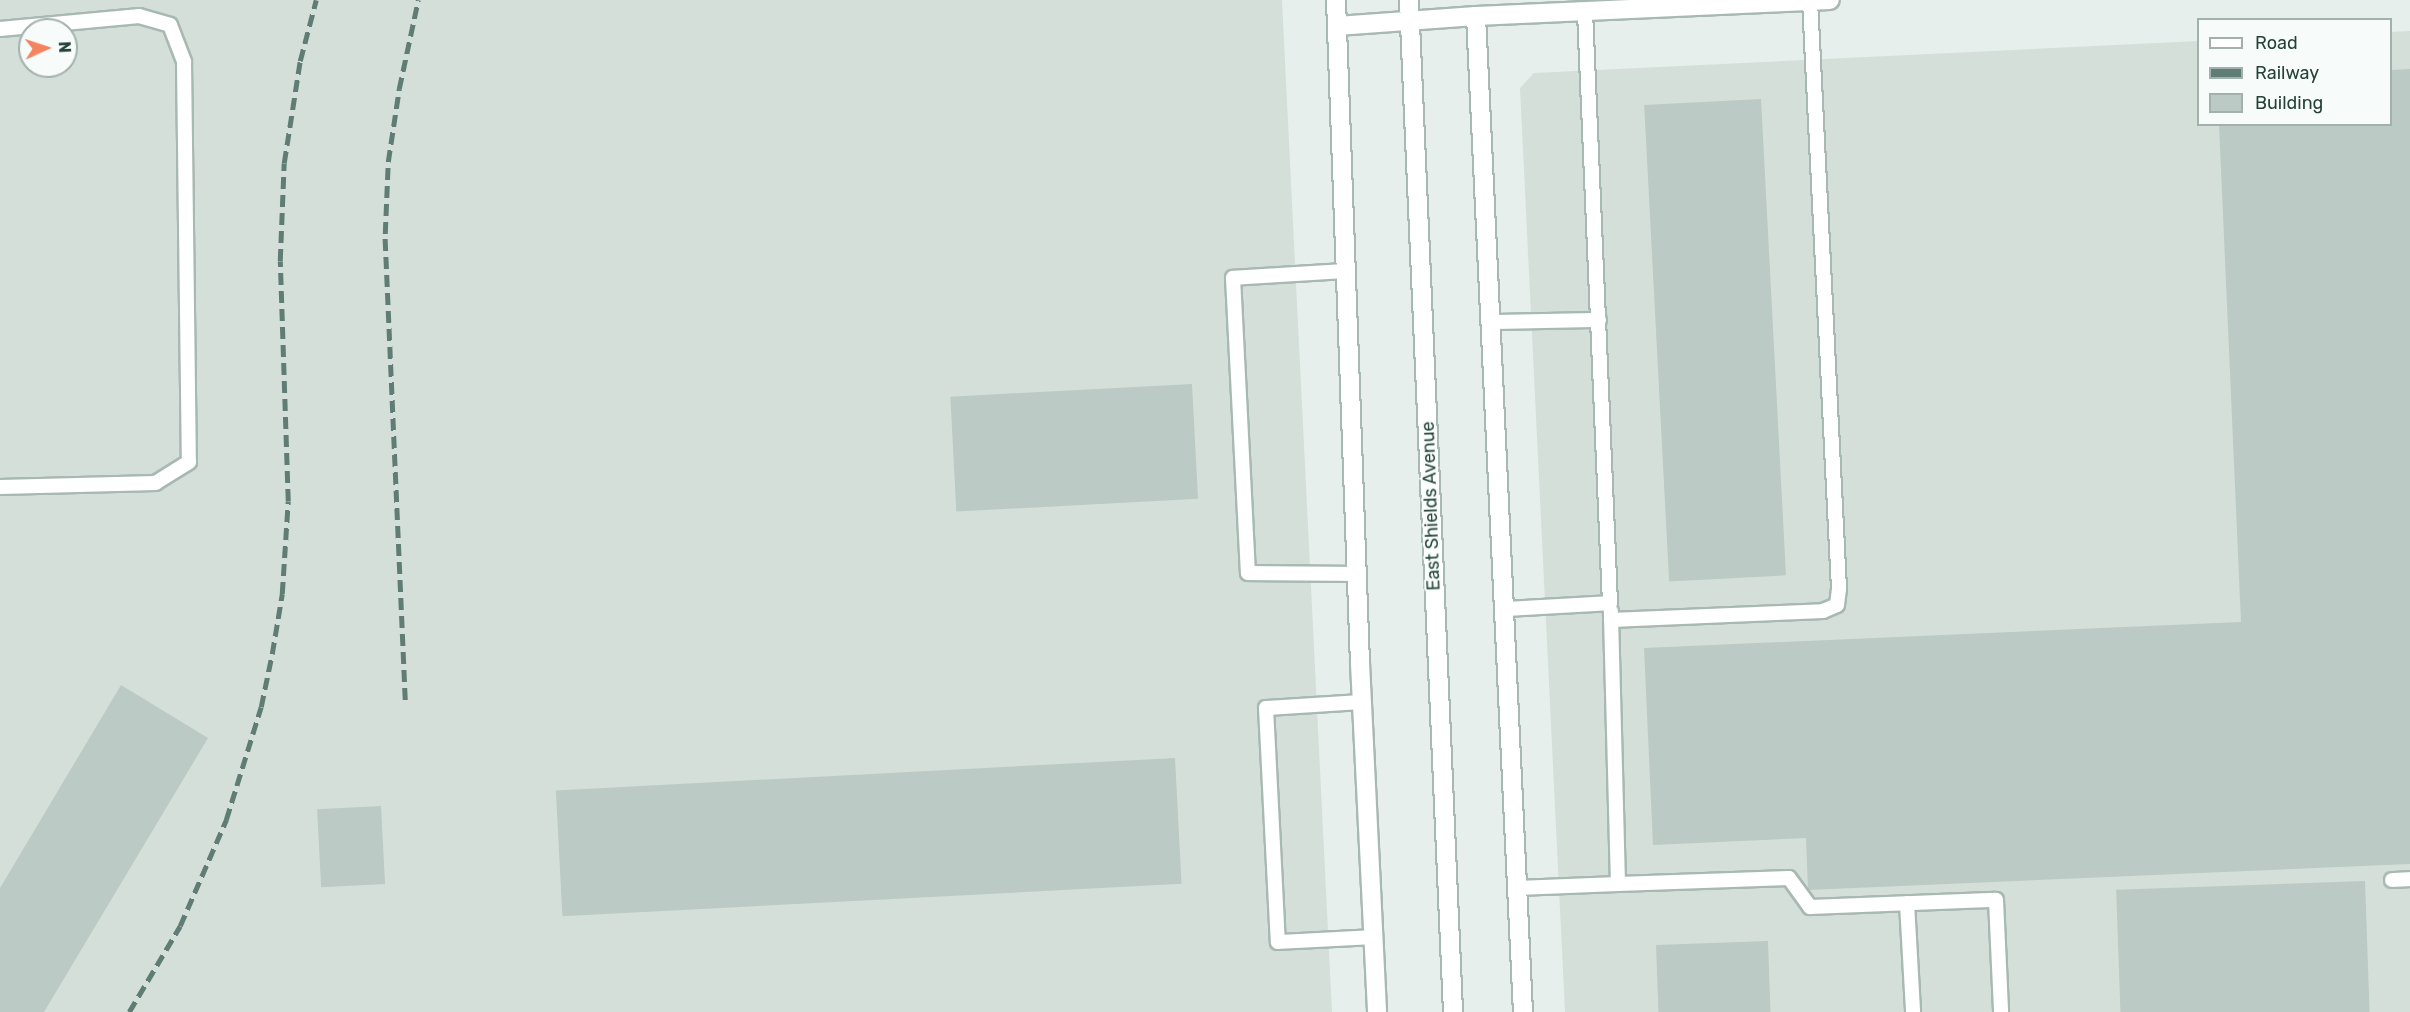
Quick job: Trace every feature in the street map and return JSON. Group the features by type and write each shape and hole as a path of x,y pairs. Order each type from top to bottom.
{"main road":[{"path":"1336,0 1362,702 1377,1012"},
{"name":"East Shields Avenue","path":"1409,0 1453,1012"},
{"path":"1337,26 1667,4 1830,0"},
{"path":"1476,16 1523,1012"}],"lane":[{"path":"1611,621 1823,611 1837,605 1839,589 1837,541 1810,1"},
{"path":"1585,11 1611,621 1618,884"},
{"path":"0,29 139,15 170,25 184,62 189,462 156,483 0,487"},
{"path":"1346,271 1233,278 1248,573 1357,574"},
{"path":"1490,322 1599,320"},
{"path":"1504,609 1610,603"},
{"path":"1362,702 1266,708 1278,942 1373,936"},
{"path":"1517,888 1789,878 1810,907 1996,900 2001,1012"},
{"path":"2392,880 2410,879"},
{"path":"1907,903 1913,1012"}],"shaded area":[{"path":"0,0 1282,0 1332,1012 0,1012"},
{"path":"2410,31 2410,1012 1565,1012 1520,88 1534,73 2197,41 2197,126 2392,126 2392,32"}],"building":[{"path":"2410,69 2410,864 1808,890 1806,838 1653,845 1644,648 2241,622 2219,126 2392,126 2392,70"},
{"path":"1761,99 1786,575 1669,581 1644,105"},
{"path":"1192,384 1198,499 956,512 950,397"},
{"path":"121,685 208,738 44,1012 0,1012 0,888"},
{"path":"1175,758 1182,884 562,916 556,790"},
{"path":"381,806 385,884 321,887 317,809"},
{"path":"2365,881 2370,1012 2120,1012 2116,890"},
{"path":"1768,941 1770,1012 1658,1012 1656,945"}],"railway":[{"path":"129,1012 180,926 226,820 261,707 272,654 282,594 288,501 280,261 284,163 300,61 316,0"},
{"path":"405,700 385,234 388,162 399,89 418,0"}]}
